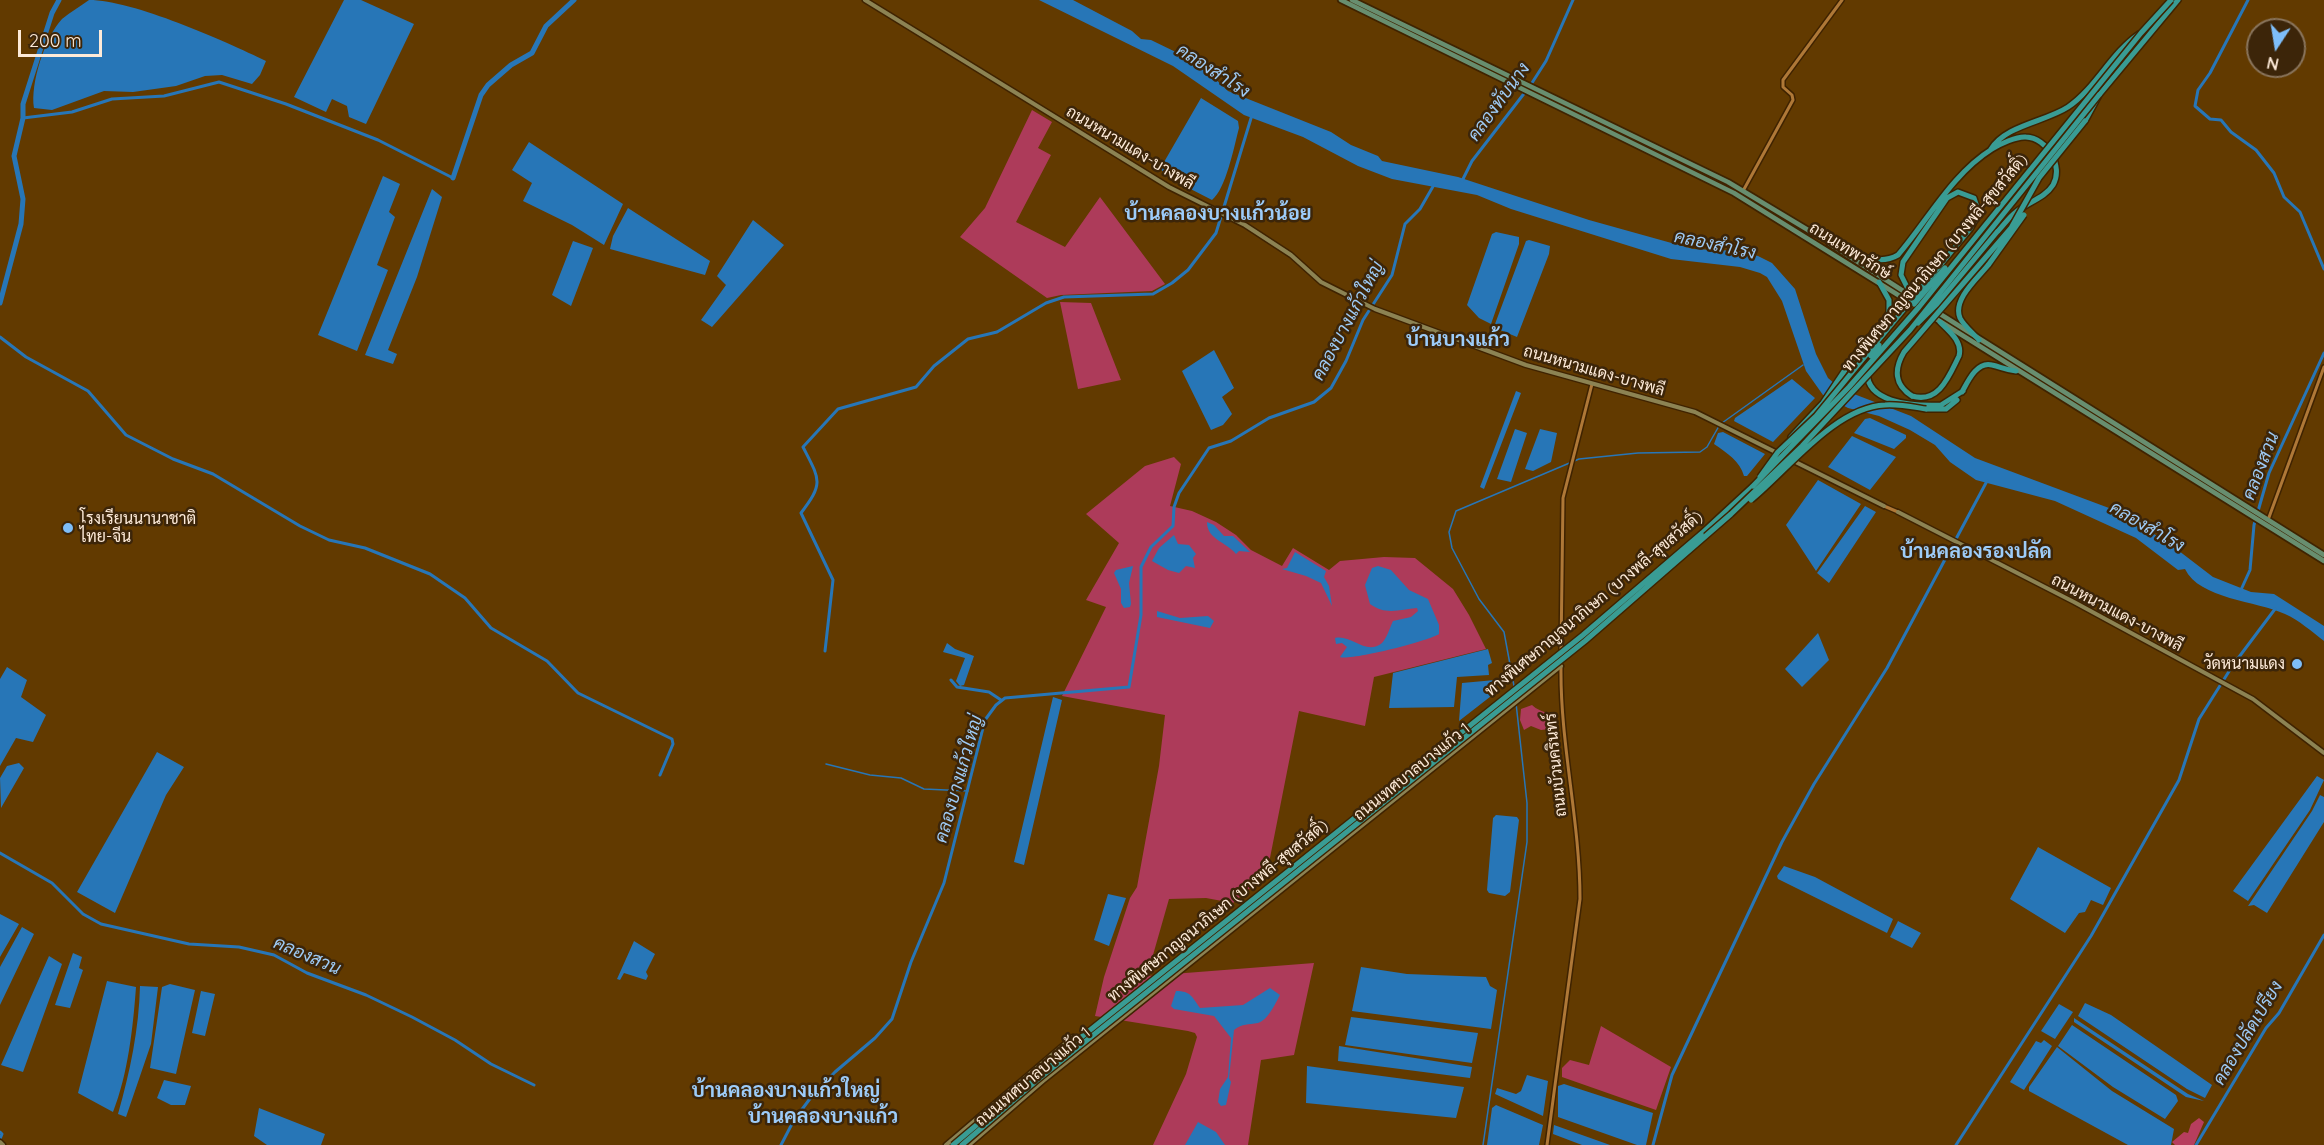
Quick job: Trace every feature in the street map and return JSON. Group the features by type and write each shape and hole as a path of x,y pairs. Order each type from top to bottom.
{"highway":[{"name":"ทางพิเศษกาญจนาภิเษก (บางพลี-สุขสวัสดิ์)","path":"953,1145 1056,1057 1583,635 1656,574 1753,486 1849,387 1978,233 2140,33 2171,0"},
{"name":"ทางพิเศษกาญจนาภิเษก (บางพลี-สุขสวัสดิ์)","path":"962,1145 1036,1081 1585,641 1731,514 1827,420 1910,330 2178,0"},
{"path":"1810,231 1867,258 1882,262 1889,260 1903,250 1948,189 2006,135 2045,120 2075,102 2117,54 2140,33"},
{"path":"1979,340 1964,324 1959,311 1963,296 2008,240 2042,179 2085,122 2099,95"},
{"path":"1940,322 1957,340 1961,352 1937,393 1926,398 1912,396 1906,392 1898,380 1897,366 1904,352 2011,228 2039,178 2085,122"},
{"path":"1910,330 1937,304 2017,211 2052,187 2056,168 2052,153 2043,144 2028,137 2017,138 1991,149"},
{"path":"1778,452 1812,421 1970,230 1979,213 1974,198 1958,192 1947,198 1903,262 1901,275 1911,295"},
{"path":"1963,391 1941,405 1881,397 1867,380 1871,356 1978,233"},
{"path":"1753,486 1778,452 1835,387 1861,346 1885,321 1890,307 1879,282"},
{"path":"1731,514 1756,496 1819,437 1863,410 1885,405 1946,409 1963,391 1972,374 1982,365 1991,364 2005,370 2016,370"}],"main road":[{"name":"ถนนหนามแดง-บางพลี","path":"865,0 1169,187 1216,212 1238,220 1291,255 1321,282 1375,309 1512,360 1682,408 1717,422 1884,506"},
{"name":"ถนนเทพารักษ์","path":"1341,0 1734,193 2016,370 2057,392"},
{"name":"ถนนเทพารักษ์","path":"1352,0 1743,191 1911,295 2057,392 2324,561"},
{"path":"1666,159 1669,153"},
{"name":"ถนนหนามแดง-บางพลี","path":"1898,512 2125,628 2260,704 2324,753"},
{"name":"ถนนเทพารักษ์","path":"2256,516 2268,520 2324,555"},
{"name":"ถนนเทศบาลบางแก้ว 1","path":"969,1145 1083,1049 1561,666"},
{"path":"946,1145 1073,1037 1083,1049"}],"street":[{"path":"1743,191 1793,100 1792,95 1783,87 1783,80 1842,0"},
{"path":"2268,520 2324,366"},
{"name":"ถนนบัวนครินทร์","path":"1547,1145 1580,899 1579,858 1561,697 1561,525 1571,462 1592,384"},
{"name":"ถนนหนามแดง-บางพลี","path":"1884,506 1898,512"}],"shaded area":[{"path":"1032,110 1052,122 1038,148 1051,155 1016,222 1065,247 1100,197 1165,284 1152,291 1061,295 1047,298 960,237 985,208"},
{"path":"1060,302 1091,303 1121,380 1078,389"},
{"path":"1174,457 1181,464 1170,506 1192,511 1216,522 1236,535 1251,550 1282,566 1293,548 1329,570 1340,561 1384,557 1415,558 1453,589 1486,649 1374,677 1365,726 1299,711 1267,873 1233,903 1206,898 1169,899 1147,976 1314,963 1294,1055 1261,1060 1248,1145 1153,1145 1186,1074 1197,1037 1195,1033 1188,1031 1095,1016 1104,977 1130,898 1137,887 1159,766 1165,715 1062,696 1106,607 1086,600 1119,543 1086,514 1145,466"},
{"path":"1532,705 1554,718 1557,728 1541,730 1531,726 1524,730 1520,720 1521,709"},
{"path":"1601,1026 1671,1067 1656,1110 1562,1077 1562,1068 1570,1060 1589,1065"},
{"path":"2199,1118 2204,1122 2194,1145 2175,1145 2172,1142 2184,1132 2188,1133 2191,1124"}],"water":[{"path":"89,0 108,2 154,14 204,33 266,61 260,75 252,84 222,75 205,76 176,86 133,92 104,91 52,110 34,108 34,86 40,61 50,37 62,19"},
{"path":"344,0 361,0 414,24 366,124 349,117 347,106 332,99 326,112 294,97"},
{"path":"1039,0 1073,0 1132,31 1141,39 1151,40 1186,57 1209,73 1228,91 1331,132 1351,145 1378,156 1382,161 1458,177 1589,220 1693,249 1739,251 1758,256 1772,263 1795,289 1816,354 1828,378 1841,389 1911,416 1975,458 2109,508 2166,541 2213,577 2251,592 2274,594 2324,626 2324,641 2285,614 2230,598 2203,587 2192,579 2185,569 2178,570 2136,538 2055,501 1976,480 1950,462 1935,445 1910,430 1879,416 1848,408 1823,395 1806,371 1782,301 1767,277 1760,273 1740,267 1671,259 1511,209 1477,195 1392,179 1358,166 1303,137 1244,115 1173,66"},
{"path":"1201,98 1238,121 1239,128 1225,177 1217,195 1212,200 1175,181 1160,169"},
{"path":"529,142 623,204 604,245 572,225 523,201 532,183 512,170"},
{"path":"383,176 400,184 389,212 395,217 377,265 388,270 357,351 318,335"},
{"path":"432,189 442,197 417,277 388,350 397,354 393,364 365,355"},
{"path":"628,208 710,261 705,275 610,249 613,236"},
{"path":"753,220 784,245 712,327 701,320 726,285 717,276"},
{"path":"1496,232 1519,237 1519,244 1491,324 1479,318 1467,305 1492,234"},
{"path":"573,241 593,248 571,306 552,295"},
{"path":"1526,241 1550,246 1517,337 1500,330 1495,324"},
{"path":"1214,350 1234,388 1222,397 1232,414 1223,425 1211,430 1182,371"},
{"path":"1792,379 1815,398 1773,442 1734,421 1735,418"},
{"path":"1516,391 1521,393 1484,489 1480,487"},
{"path":"1870,418 1906,435 1906,438 1894,449 1854,433 1865,419"},
{"path":"1515,429 1527,433 1511,482 1497,479"},
{"path":"1540,429 1557,433 1551,462 1533,471 1525,469"},
{"path":"1723,432 1765,454 1747,476 1744,476 1732,458 1714,444 1718,433"},
{"path":"1852,436 1896,457 1870,490 1828,467"},
{"path":"1818,480 1861,504 1816,571 1786,525"},
{"path":"1865,506 1876,512 1829,583 1817,573"},
{"path":"1207,522 1214,525 1224,536 1233,536 1250,552 1239,551 1236,554 1210,533"},
{"path":"1174,535 1178,544 1189,545 1196,554 1193,558 1195,568 1186,566 1179,573 1152,561 1159,548"},
{"path":"1295,552 1326,571 1324,577 1329,586 1332,606 1321,583 1282,569 1287,568"},
{"path":"1133,566 1129,583 1131,604 1130,607 1124,608 1121,603 1121,589 1114,573 1116,570"},
{"path":"1378,566 1391,570 1409,590 1428,599 1439,625 1439,634 1390,650 1340,657 1347,647 1342,643 1336,644 1335,638 1347,639 1364,646 1376,646 1384,641 1393,621 1411,617 1418,611 1417,608 1388,611 1370,604 1365,585 1372,568"},
{"path":"1157,611 1180,618 1208,616 1214,621 1210,628 1157,617"},
{"path":"1818,633 1829,660 1802,687 1785,669"},
{"path":"947,643 955,649 974,656 964,685 960,686 956,681 965,658 943,652"},
{"path":"1488,649 1492,663 1488,665 1489,675 1457,677 1454,707 1389,708 1393,673"},
{"path":"7,667 27,680 21,697 46,715 33,742 16,738 0,766 0,679"},
{"path":"1495,680 1495,693 1459,721 1462,683"},
{"path":"1053,697 1062,700 1024,865 1014,862"},
{"path":"157,752 184,767 166,795 115,913 77,892"},
{"path":"19,763 24,768 1,808 0,778 7,766"},
{"path":"2317,776 2324,780 2310,810 2248,901 2233,891"},
{"path":"2320,795 2324,797 2324,822 2267,913 2254,905 2248,906 2312,811"},
{"path":"1496,815 1517,817 1519,820 1510,892 1505,896 1489,893 1487,890 1493,818"},
{"path":"2038,847 2111,888 2103,905 2091,900 2085,912 2079,913 2065,933 2010,899"},
{"path":"1784,866 1815,877 1893,919 1887,933 1778,879 1777,876"},
{"path":"1108,894 1126,898 1109,946 1094,940"},
{"path":"0,914 19,924 0,957"},
{"path":"1898,921 1921,933 1912,948 1890,937"},
{"path":"22,927 34,934 0,1005 0,967"},
{"path":"634,941 655,954 646,972 648,976 646,980 624,973 620,980 617,979"},
{"path":"73,953 82,957 79,968 83,970 70,1008 55,1005"},
{"path":"49,956 62,964 23,1072 1,1065"},
{"path":"1361,967 1407,974 1486,977 1490,986 1497,990 1491,1029 1352,1011"},
{"path":"107,981 136,987 126,1067 113,1112 78,1093"},
{"path":"170,984 195,990 176,1074 150,1068 162,987"},
{"path":"140,986 158,987 151,1044 126,1117 118,1114 133,1050"},
{"path":"1270,988 1280,995 1268,1015 1258,1023 1243,1025 1234,1030 1229,1078 1231,1082 1226,1105 1221,1106 1218,1102 1220,1089 1228,1077 1231,1038 1214,1016 1174,1009 1171,1006 1176,991 1188,993 1200,1008 1243,1005"},
{"path":"201,991 215,994 205,1036 192,1033"},
{"path":"2085,1003 2111,1015 2212,1085 2205,1098 2187,1089 2078,1016"},
{"path":"2059,1004 2073,1012 2055,1039 2041,1031"},
{"path":"1351,1017 1478,1033 1472,1063 1345,1045"},
{"path":"2074,1018 2188,1094 2204,1101 2186,1097 2074,1022"},
{"path":"2072,1025 2176,1095 2178,1101 2165,1119 2113,1087 2058,1046"},
{"path":"2044,1040 2052,1046 2024,1090 2010,1082 2036,1041 2041,1043"},
{"path":"1339,1046 1472,1067 1470,1078 1338,1061"},
{"path":"2057,1047 2112,1091 2174,1129 2171,1145 2128,1145 2029,1091 2029,1087"},
{"path":"1307,1066 1464,1087 1456,1118 1306,1103"},
{"path":"1527,1075 1548,1081 1543,1116 1495,1094 1497,1088 1516,1094 1521,1091"},
{"path":"164,1080 191,1086 185,1105 171,1105 157,1098"},
{"path":"1564,1084 1653,1113 1646,1145 1637,1145 1558,1117 1558,1086"},
{"path":"1496,1105 1543,1125 1539,1145 1487,1145 1492,1108"},
{"path":"259,1108 325,1134 321,1145 267,1145 254,1136"},
{"path":"1198,1122 1216,1132 1225,1145 1185,1145"},
{"path":"1554,1125 1610,1145 1582,1145 1553,1134"}],"waterway":[{"path":"0,303 21,224 23,199 14,156 23,118 23,104 52,13 59,0"},
{"path":"453,178 481,95 488,85 511,65 532,53 546,26 574,0"},
{"name":"คลองทับนาง","path":"1530,86 1546,61 1573,0"},
{"name":"คลองสวน","path":"2248,0 2210,73 2198,90 2195,106 2210,119 2221,120 2231,132 2256,150 2274,173 2284,197 2300,212 2324,269"},
{"path":"23,118 72,112 112,99 164,96 219,82 286,104 378,140 453,178"},
{"name":"คลองทับนาง","path":"1462,181 1472,161 1526,91"},
{"path":"825,651 833,580 801,513 813,495 817,481 803,447 838,409 916,387 934,366 968,339 997,332 1046,303 1064,297 1153,294 1172,283 1188,270 1216,233 1252,115"},
{"name":"คลองบางแก้วใหญ่","path":"781,1145 794,1120 812,1096 835,1072 875,1038 892,1019 911,962 944,883 985,720 996,705 1005,698 1129,687 1141,615 1141,567 1151,547 1173,526 1174,507 1179,493 1209,448 1231,441 1269,418 1314,402 1331,388 1346,361 1363,320 1392,275 1405,224 1420,209 1435,183"},
{"path":"0,337 26,357 88,391 126,435 173,459 213,474 300,526 329,540 365,548 430,574 465,598 491,628 547,661 578,693 672,739 673,744 660,775"},
{"name":"คลองสวน","path":"2240,592 2250,570 2254,525 2269,473 2324,353"},
{"path":"1722,423 1803,365"},
{"path":"1514,686 1504,632 1479,599 1452,548 1449,532 1456,511 1579,459 1638,453 1700,452 1707,447 1719,426"},
{"path":"1653,1145 1672,1075 1782,842 1814,784 1887,668 1987,481"},
{"path":"1956,1145 2091,936 2179,780 2199,719 2233,665 2275,609"},
{"path":"951,680 957,687 989,692 1001,700"},
{"path":"1483,1145 1527,842 1527,803 1516,703"},
{"path":"826,764 870,775 901,778 924,789 968,791"},
{"name":"คลองสวน","path":"0,853 52,883 83,914 101,924 189,944 239,947 274,955 307,973 366,995 412,1017 455,1040 491,1064 534,1085"},
{"name":"คลองปลัดเปรียง","path":"2196,1145 2266,1028 2279,1013 2324,935"},
{"path":"0,1132 2,1134 0,1139"}],"place":[{"name":"โรงเรียนนานาชาติ ไทย-จีน","path":"68,528"},
{"name":"วัดหนามแดง","path":"2297,664"}],"district":[{"name":"บ้านคลองบางแก้วน้อย","path":"1218,214"},
{"name":"บ้านบางแก้ว","path":"1458,340"},
{"name":"บ้านคลองรองปลัด","path":"1976,552"},
{"name":"บ้านคลองบางแก้วใหญ่","path":"786,1091"},
{"name":"บ้านคลองบางแก้ว","path":"823,1117"}],"water label":[{"name":"คลองสำโรง","path":"1213,71"},
{"name":"คลองสำโรง","path":"1715,245"},
{"name":"คลองสำโรง","path":"2147,527"}]}
